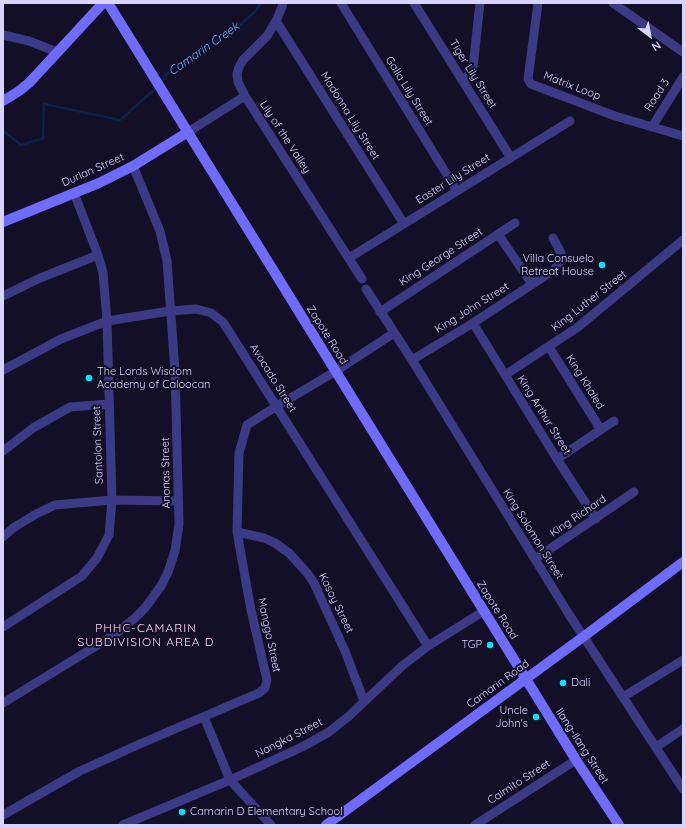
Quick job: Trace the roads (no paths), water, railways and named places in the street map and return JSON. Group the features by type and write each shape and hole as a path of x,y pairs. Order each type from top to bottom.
{"main road":[{"path":"3,101 29,83 102,3"},
{"name":"Zapote Road","path":"108,3 526,679"},
{"name":"Durian Street","path":"3,222 99,183 133,166 188,132"},
{"name":"Camarin Road","path":"326,825 584,637 683,562"},
{"name":"Ilang-ilang Street","path":"526,679 576,760 619,825"}],"street":[{"name":"Galla Lily Street","path":"341,3 457,191"},
{"name":"Tiger Lily Street","path":"414,3 511,158"},
{"path":"464,81 473,67 480,3"},
{"name":"Matrix Loop","path":"538,3 528,79 531,84 615,116 683,136"},
{"path":"613,3 683,52"},
{"name":"Lily of the Valley","path":"285,4 267,36 243,60 237,74 238,82 245,96 362,279"},
{"name":"Madonna Lily Street","path":"276,21 404,224"},
{"path":"3,35 29,41 57,52"},
{"name":"Road 3","path":"652,126 683,77"},
{"path":"188,132 245,96"},
{"name":"Easter Lily Street","path":"349,258 570,121"},
{"name":"Anonas Street","path":"3,703 126,625 145,608 161,586 172,562 179,524 175,371 167,260 160,231 133,166"},
{"name":"Santolan Street","path":"3,627 82,576 97,558 109,535 112,500 107,321 103,273 98,255 74,192"},
{"name":"King George Street","path":"380,312 514,223"},
{"path":"498,234 532,284"},
{"name":"King John Street","path":"412,360 473,323 554,270 561,260 561,253 553,238"},
{"name":"King Luther Street","path":"505,375 578,327 683,240"},
{"path":"3,296 40,278 98,255"},
{"name":"King Solomon Street","path":"366,289 412,360 584,637 683,789"},
{"name":"Avocado Street","path":"3,370 62,339 107,321 170,311 196,309 211,313 223,322 428,646"},
{"name":"King Arthur Street","path":"473,323 556,460 596,519"},
{"name":"Mangga Street","path":"3,815 80,771 259,693 265,688 267,680 251,610 237,532 239,453 247,425 336,371 394,333"},
{"name":"King Khaled","path":"549,347 601,430"},
{"path":"3,451 33,428 70,407 109,404"},
{"path":"556,460 614,421"},
{"name":"King Richard","path":"535,559 634,492"},
{"path":"3,537 36,514 55,505 112,500 178,501"},
{"name":"Kasoy Street","path":"237,532 275,543 289,553 308,574 314,583 345,651 364,701"},
{"name":"Nangka Street","path":"123,825 230,780 328,732 349,716 402,666 428,646 484,611"},
{"path":"623,697 683,660"},
{"path":"204,717 230,780 271,825"},
{"path":"656,746 683,729"},
{"name":"Caimito Street","path":"475,825 576,760"}],"waterway":[{"name":"Camarin Creek","path":"160,83 169,71 240,25 255,12 261,3"},
{"name":"Camarin Creek","path":"3,131 21,145 43,138 44,104 120,120 157,87"}],"place":[{"name":"Villa Consuelo Retreat House","path":"602,265"},
{"name":"The Lords Wisdom Academy of Caloocan","path":"89,378"},
{"name":"TGP","path":"490,645"},
{"name":"Dali","path":"563,683"},
{"name":"Uncle John's","path":"536,717"},
{"name":"Camarin D Elementary School","path":"182,812"}],"district":[{"name":"PHHC-CAMARIN SUBDIVISION AREA D","path":"146,635"}]}
